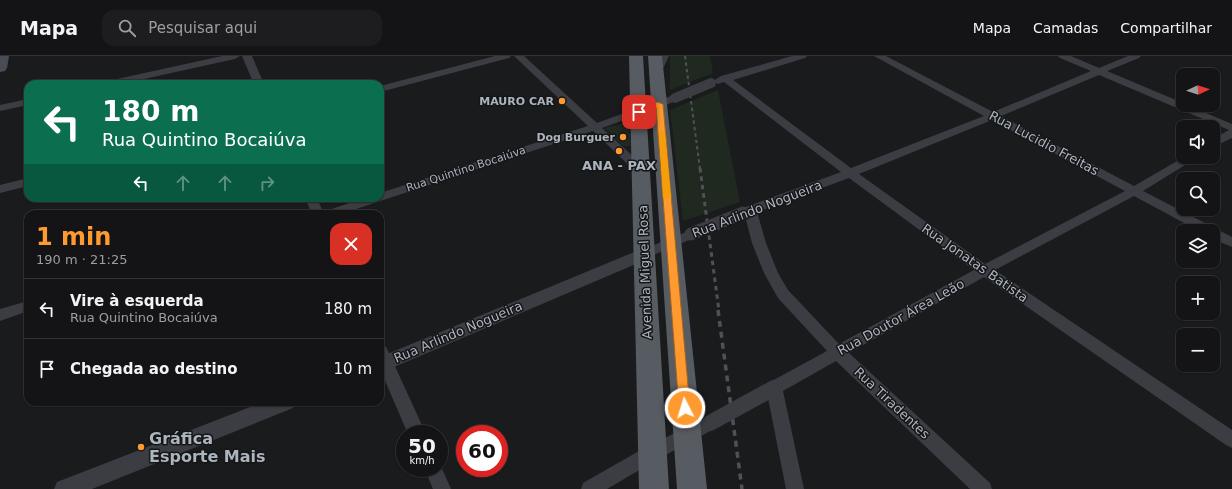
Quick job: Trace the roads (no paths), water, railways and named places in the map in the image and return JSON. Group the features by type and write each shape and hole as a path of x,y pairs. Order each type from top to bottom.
{"main road":[{"path":"0,68 2,56"},
{"name":"Avenida Miguel Rosa","path":"636,56 654,489"},
{"name":"Avenida Miguel Rosa","path":"656,64 667,101 699,429 692,489"}],"street":[{"path":"126,80 235,56"},
{"path":"247,56 257,80"},
{"path":"384,88 506,56"},
{"path":"519,56 641,170"},
{"path":"656,64 663,56"},
{"name":"Rua Quintino Bocaiúva","path":"384,196 639,112 718,81 802,56"},
{"name":"Rua Lucidio Freitas","path":"879,56 1196,224"},
{"path":"1063,56 1232,128"},
{"name":"Rua Arlindo Nogueira","path":"384,358 747,211 850,174 1136,56"},
{"name":"Rua Jonatas Batista","path":"718,81 984,270 1232,440"},
{"path":"0,108 24,103"},
{"path":"1220,140 1232,133"},
{"name":"Rua Doutor Área Leão","path":"590,489 652,453 838,353 984,270 1135,191 1180,164"},
{"path":"0,189 24,183"},
{"path":"340,210 365,202"},
{"name":"Rua Tiradentes","path":"747,211 771,273 783,294 838,353 983,489"},
{"path":"1220,237 1232,243"},
{"path":"0,315 24,307"},
{"path":"384,363 413,425"},
{"path":"774,388 795,489"},
{"path":"65,489 276,406"},
{"path":"437,477 442,489"}],"railway":[{"path":"685,56 700,169"},
{"path":"700,168 719,311"},
{"path":"718,310 742,489"}],"place":[{"name":"MAURO CAR","path":"562,101"},
{"name":"Dog Burguer","path":"623,137"},
{"name":"ANA - PAX","path":"619,151"},
{"name":"Gráfica Esporte Mais","path":"141,447"}]}
